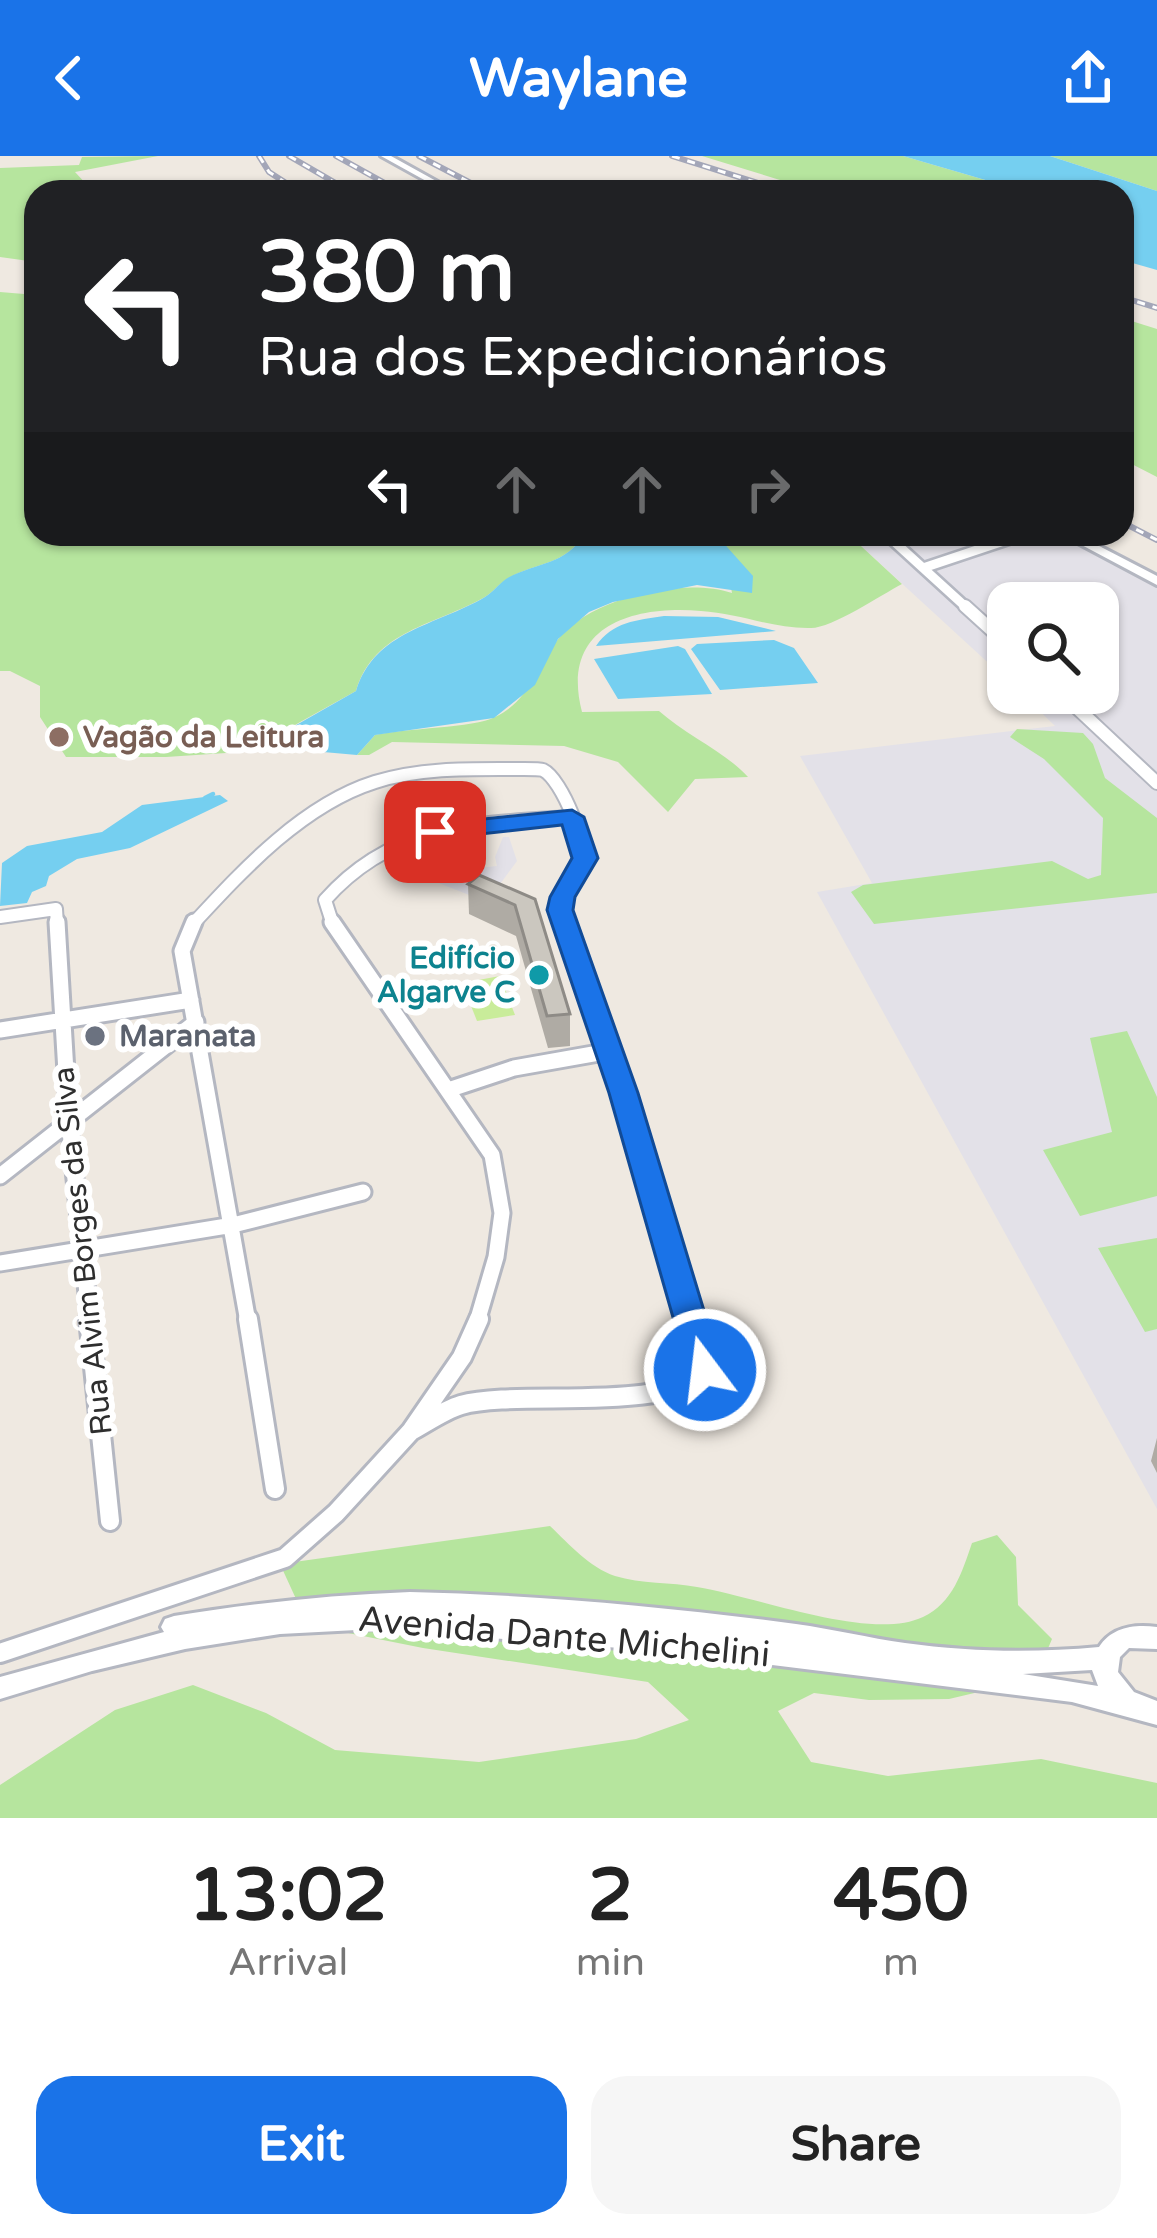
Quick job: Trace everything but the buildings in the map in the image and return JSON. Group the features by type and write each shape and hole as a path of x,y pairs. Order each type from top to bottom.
{"main road":[{"name":"Avenida Dante Michelini","path":"0,1676 298,1607 412,1599 548,1606 810,1637 944,1659 1056,1663 1105,1658 1119,1640 1136,1635 1157,1638"},
{"name":"Avenida Dante Michelini","path":"0,1688 172,1633 329,1618 432,1619 658,1640 1072,1691 1145,1710"},
{"path":"1105,1658 1109,1684 1145,1710"}],"street":[{"path":"385,156 430,180"},
{"path":"899,546 987,626"},
{"path":"923,568 989,546"},
{"path":"1090,546 1157,581"},
{"path":"1083,714 1157,783"},
{"path":"274,1489 233,1225 182,952 192,924 301,825 347,793 378,780 542,769 556,779 585,858 562,897 560,910 610,1051 705,1361 702,1378 692,1385 602,1397 461,1405 411,1431"},
{"path":"0,1652 285,1558 336,1513 411,1431 462,1357 479,1318 502,1214 492,1155 452,1089 347,947 326,912 325,900 372,854 404,840 469,825 572,817"},
{"name":"Rua Alvim Borges da Silva","path":"0,917 56,909 60,1021 110,1521"},
{"path":"0,1030 191,1000"},
{"path":"0,1176 196,1022"},
{"path":"452,1089 514,1068 610,1051"},
{"path":"0,1263 233,1225 363,1192"},
{"path":"0,1643 52,1636"}],"shaded area":[{"path":"861,546 1103,546 1157,574 1157,1509 817,892 872,883 800,756 1055,726 1043,714 1119,714 1119,582 987,582 987,662"},
{"path":"503,837 509,837 517,861 487,902 436,882 449,879 448,871 497,866 495,857"}],"green space":[{"path":"158,156 75,172 82,180 24,180 24,260 0,257 0,168 79,165 82,157"},
{"path":"702,156 903,156 986,180 780,180"},
{"path":"1050,156 1157,156 1157,191"},
{"path":"0,292 24,294 24,546 575,546 392,642 365,671 356,691 284,731 273,750 66,757 40,717 40,686 0,671"},
{"path":"1134,322 1157,329 1157,477 1134,465"},
{"path":"723,546 861,546 902,584 820,627 797,628 715,612 674,610 626,618 591,642 581,660 578,683 582,712 659,711 748,777 695,779 668,812 618,762 564,746 392,742 369,755 357,755 375,735 472,723 507,710 525,692 559,638 593,611 665,589 732,593"},
{"path":"1017,729 1083,733 1093,744 1105,778 1157,818 1157,893 874,924 851,892 863,885 1052,861 1088,879 1101,875 1103,818 1044,759 1010,737"},
{"path":"500,976 515,1015 477,1021 462,983"},
{"path":"1127,1031 1157,1097 1157,1196 1080,1216 1043,1150 1112,1132 1090,1038"},
{"path":"1157,1238 1157,1329 1145,1332 1098,1248"},
{"path":"550,1526 588,1561 615,1576 697,1587 812,1615 873,1624 900,1623 933,1611 955,1586 972,1543 997,1535 1016,1557 1018,1605 1052,1639 1038,1672 949,1699 869,1700 814,1693 778,1711 811,1762 888,1776 1041,1759 1157,1783 1157,1818 0,1818 0,1785 115,1710 193,1685 266,1713 335,1750 479,1762 636,1739 689,1720 648,1682 423,1648 308,1625 280,1564"}],"water":[{"path":"903,156 1050,156 1123,180 986,180"},
{"path":"1134,183 1157,191 1157,270 1134,263"},
{"path":"575,546 726,546 753,576 752,593 697,585 613,602 589,612 558,639 535,685 494,718 375,735 357,755 278,748 284,732 356,691 365,671 392,642 485,597 517,573"},
{"path":"664,616 718,617 776,631 596,646 617,627"},
{"path":"774,640 794,648 818,683 720,690 691,649 697,644"},
{"path":"678,646 685,649 712,694 618,699 594,659"},
{"path":"220,795 228,801 130,848 77,859 49,876 46,886 32,892 27,903 0,906 2,863 27,846 102,832 142,805"}],"waterway":[{"path":"205,798 213,794"}],"railway":[{"path":"259,156 269,172 281,180"},
{"path":"289,156 330,180"},
{"path":"336,156 379,180"},
{"path":"419,156 465,180"},
{"path":"672,156 749,180"},
{"path":"1134,301 1157,308"},
{"path":"1134,528 1157,540"}],"place":[{"name":"Vagão da Leitura","path":"59,737"},
{"name":"Edifício Algarve C","path":"539,975"},
{"name":"Maranata","path":"95,1036"}],"route":[{"path":"435,832 572,817 585,858 562,897 560,910 610,1051 705,1370"}]}
